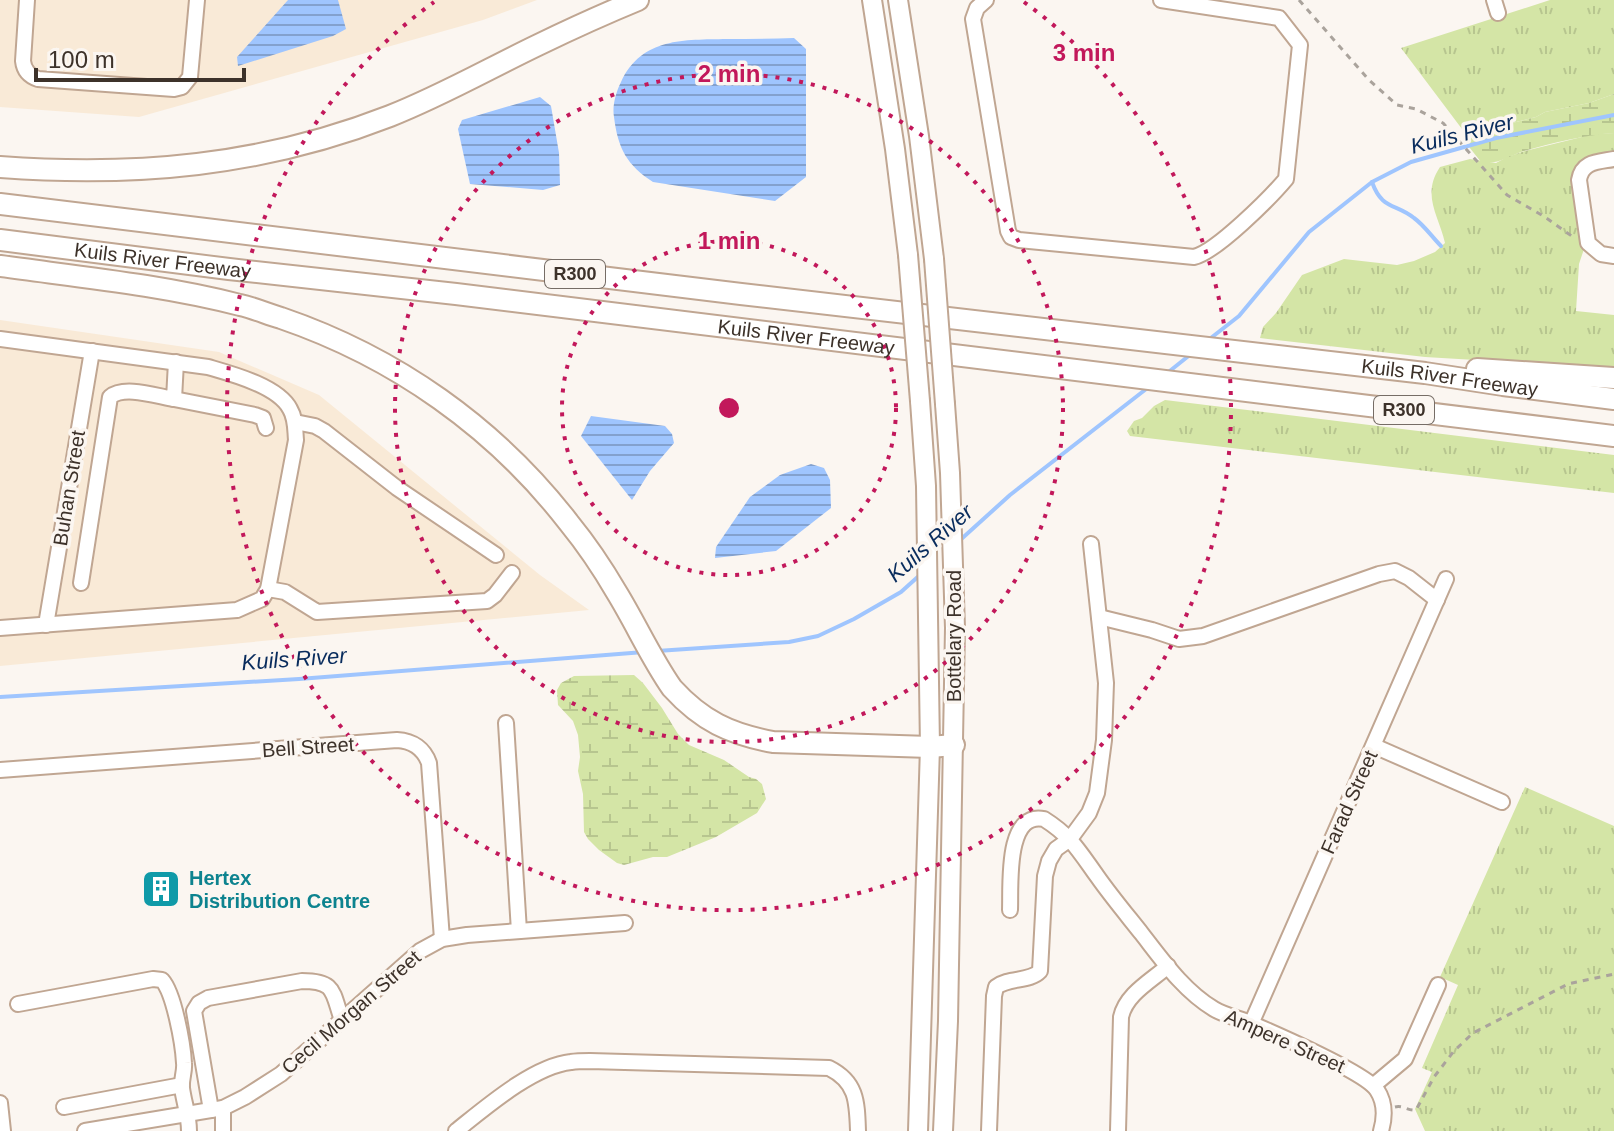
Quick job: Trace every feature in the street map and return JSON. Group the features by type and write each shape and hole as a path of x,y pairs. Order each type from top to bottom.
{"highway":[{"path":"0,167 113,171 171,168 308,143 389,116 638,0"},
{"name":"Kuils River Freeway","path":"0,204 1244,354 1425,373 1614,399"},
{"name":"Kuils River Freeway","path":"0,240 1614,436"},
{"path":"0,266 128,284 242,305 306,327 368,354 417,383 462,415 546,494 596,559 661,672 687,704 719,726 749,738 773,742 954,745"},
{"path":"1425,373 1473,369 1614,378"}],"main road":[{"name":"Bottelary Road","path":"872,0 908,255 926,486 930,747 918,1131"},
{"name":"Bottelary Road","path":"898,0 934,259 950,473 955,628 954,745 943,1131"}],"street":[{"path":"27,0 23,61 30,76 174,89 182,87 190,77 197,0"},
{"path":"986,0 977,8 973,19 1011,237 1194,257 1209,251 1273,195 1286,179 1300,45 1279,18 1168,1"},
{"path":"1614,159 1589,163 1579,176 1588,243 1601,254 1614,256"},
{"path":"0,339 176,362 233,374 282,399 295,422 296,440 268,589 262,599 237,610 0,628"},
{"name":"Buhan Street","path":"46,625 92,351"},
{"path":"174,399 176,362"},
{"path":"81,583 110,397 117,391 255,415 263,418 266,428"},
{"path":"295,422 324,431 397,488 496,555"},
{"path":"989,1131 996,987 1007,981 1035,977 1040,971 1045,876 1049,861 1056,849 1073,842 1097,793 1104,740 1106,683 1091,544"},
{"path":"1099,617 1179,639 1203,636 1395,571 1437,600"},
{"path":"268,589 285,592 317,612 487,601 512,573"},
{"name":"Farad Street","path":"1251,1024 1446,579"},
{"path":"506,723 519,931"},
{"name":"Bell Street","path":"0,770 397,740 413,743 424,752 429,763 442,939"},
{"path":"1374,746 1502,802"},
{"path":"1010,910 1011,866 1020,828 1029,820 1039,817 1057,827 1073,842"},
{"name":"Ampere Street","path":"1073,842 1097,877 1185,986 1215,1010 1356,1073 1374,1085"},
{"name":"Cecil Morgan Street","path":"85,1131 217,1109 245,1097 281,1074 420,951 442,939 625,923"},
{"path":"1118,1131 1123,1006 1168,966"},
{"path":"18,1004 153,979 162,980 171,995 182,1048 185,1065 182,1085 189,1131"},
{"path":"223,1131 194,1011 199,1003 215,996 316,981 331,988 342,1020"},
{"path":"1381,1131 1384,1109 1374,1085 1405,1059 1438,985"},
{"path":"456,1131 494,1100 539,1072 568,1062 590,1061 829,1068 849,1083 855,1095 858,1131"},
{"path":"64,1107 182,1085"},
{"path":"0,1103 3,1131"}],"path":[{"path":"1299,0 1369,80 1397,105 1416,109 1443,123 1507,195 1580,242 1588,243"},
{"path":"1384,1109 1400,1105 1416,1110 1434,1077 1473,1033 1568,984 1614,974"}],"shaded area":[{"path":"0,0 537,0 483,20 139,117 0,107"},
{"path":"0,320 219,352 319,395 540,575 589,610 0,666"}],"green space":[{"path":"1550,0 1614,0 1614,94 1473,133 1468,137 1401,48"},
{"path":"1614,94 1614,133 1557,142 1487,163 1481,162 1462,138 1545,112"},
{"path":"1614,133 1614,153 1583,161 1572,177 1584,249 1579,264 1576,311 1614,315 1614,368 1425,357 1260,338 1263,327 1302,275 1344,259 1397,265 1435,252 1445,243 1432,196 1440,167 1470,159 1496,163 1525,151 1594,134"},
{"path":"1165,400 1614,455 1614,493 1130,436 1127,431 1134,421"},
{"path":"634,675 689,745 724,760 756,779 762,784 766,799 757,813 716,837 667,857 653,857 624,865 599,850 584,832 578,735 573,721 558,705 557,690 561,683 574,676"},
{"path":"1525,787 1614,826 1614,1131 1425,1131 1415,1109 1432,1072 1422,1068 1458,985 1440,977"}],"water":[{"path":"288,0 338,0 346,29 333,36 238,66 237,57"},
{"path":"794,38 806,49 806,177 775,201 653,182 630,162 618,138 614,108 621,82 640,56 680,41"},
{"path":"540,97 551,106 559,153 560,185 543,190 470,184 458,129 462,120"},
{"path":"591,416 665,426 672,434 674,443 650,471 632,500 581,436"},
{"path":"811,464 824,468 830,480 831,508 776,551 715,558 716,547 750,497 780,475"}],"waterway":[{"name":"Kuils River","path":"1207,341 1239,316 1309,232 1372,182 1411,162 1496,138 1614,115"},
{"path":"1372,182 1385,202 1418,221 1441,246"},
{"name":"Kuils River","path":"1166,374 1191,354"},
{"name":"Kuils River","path":"958,542 1010,495 1150,386"},
{"name":"Kuils River","path":"657,651 789,642 818,636 901,592 921,574"},
{"name":"Kuils River","path":"0,697 299,679 644,652"}],"place":[{"name":"Hertex Distribution Centre","path":"161,889"}]}
